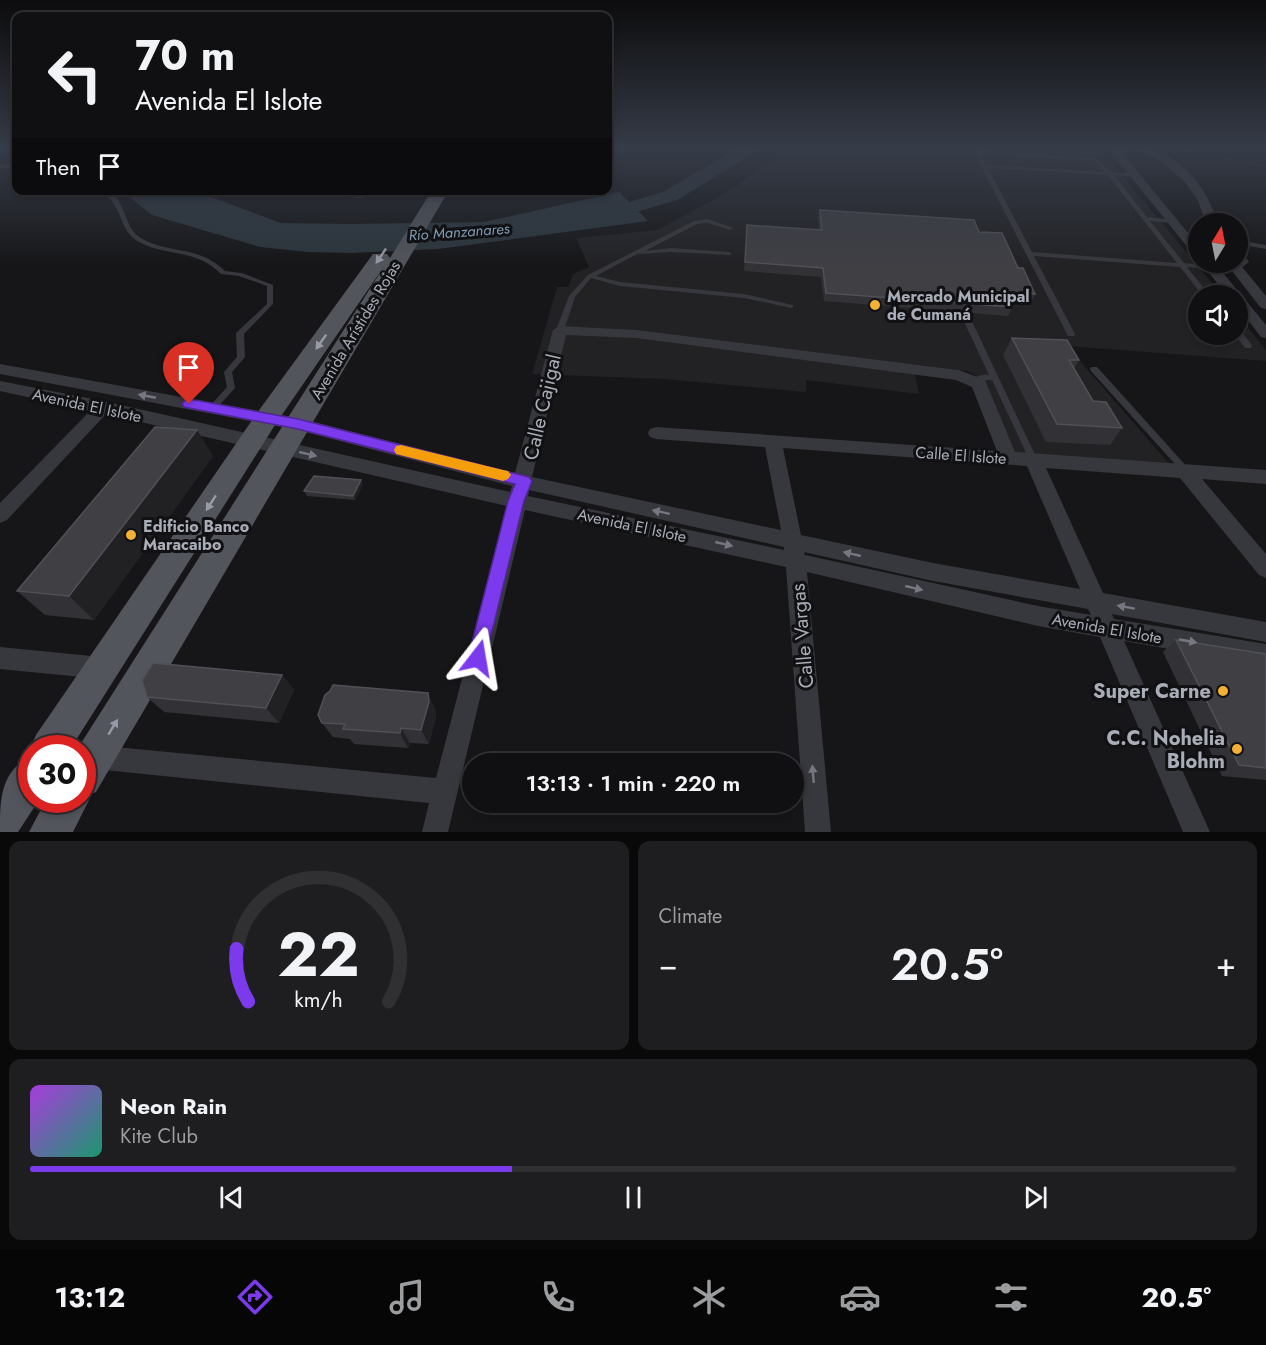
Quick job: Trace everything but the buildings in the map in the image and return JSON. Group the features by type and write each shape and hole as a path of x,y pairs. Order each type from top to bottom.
{"main road":[{"name":"Avenida Arístides Rojas","path":"96,755 290,436 365,295 423,195"},
{"name":"Avenida Arístides Rojas","path":"58,735 259,430 365,295 437,195"},
{"path":"0,823 18,797"},
{"path":"50,832 61,813"}],"street":[{"path":"1146,189 1188,240"},
{"path":"1196,189 1210,213"},
{"path":"1215,273 1225,285"},
{"path":"1240,273 1266,304"},
{"path":"1248,312 1266,334"},
{"path":"560,330 636,334 946,373 974,381 979,384 1009,459"},
{"name":"Calle Cajigal","path":"435,832 560,330"},
{"name":"Avenida El Islote","path":"0,369 212,408 259,430 524,481 1038,616 1266,655"},
{"name":"Avenida El Islote","path":"0,386 233,436 259,430 290,436 516,501 793,550 933,572 1266,632"},
{"path":"0,515 103,408"},
{"name":"Calle El Islote","path":"656,433 1266,477"},
{"name":"Calle Vargas","path":"773,442 793,550 818,832"},
{"path":"1034,461 1197,832"},
{"path":"1186,472 1266,569"},
{"path":"0,658 102,668"},
{"path":"96,767 445,792"}],"lane":[{"path":"996,189 1071,334"},
{"path":"1122,189 1198,285"},
{"path":"110,195 119,203 127,229 143,242 207,259 217,264 224,273 240,274 270,285 270,304 240,333 241,357 228,372 231,388 212,408"},
{"path":"1146,219 1173,221"},
{"path":"560,330 572,296 590,276 696,222 708,221 730,228"},
{"path":"1248,246 1266,247"},
{"path":"630,255 671,250 729,254"},
{"path":"1030,254 1188,265"},
{"path":"590,276 620,284 744,296 791,306"},
{"path":"965,315 1034,461"},
{"path":"1094,369 1186,472"},
{"path":"974,381 984,377 995,378"}],"shaded area":[{"name":"Mercado Municipal de Cumaná","path":"732,189 1133,189 1188,254 1188,273 1204,273 1214,285 1188,285 1188,345 1248,345 1248,328 1266,350 1266,361 1067,346 1172,467 1016,457 985,385 967,371 913,364 919,394 806,380 806,392 664,379 532,374 557,287 568,287 573,274 589,267 576,238 657,230"}],"water":[{"path":"619,192 648,221 438,249 352,253 308,252 260,247 152,215 127,195 206,195 281,223 350,224 484,222"}],"waterway":[{"name":"Río Manzanares","path":"595,218 670,196 682,189"}],"slow traffic":[{"path":"401,450 503,475"}],"place":[{"name":"Mercado Municipal de Cumaná","path":"875,305"},
{"name":"Edificio Banco Maracaibo","path":"131,535"},
{"name":"Super Carne","path":"1223,691"},
{"name":"C.C. Nohelia Blohm","path":"1237,749"}],"route":[{"path":"189,404 298,424 524,481 516,501 478,658"}]}
